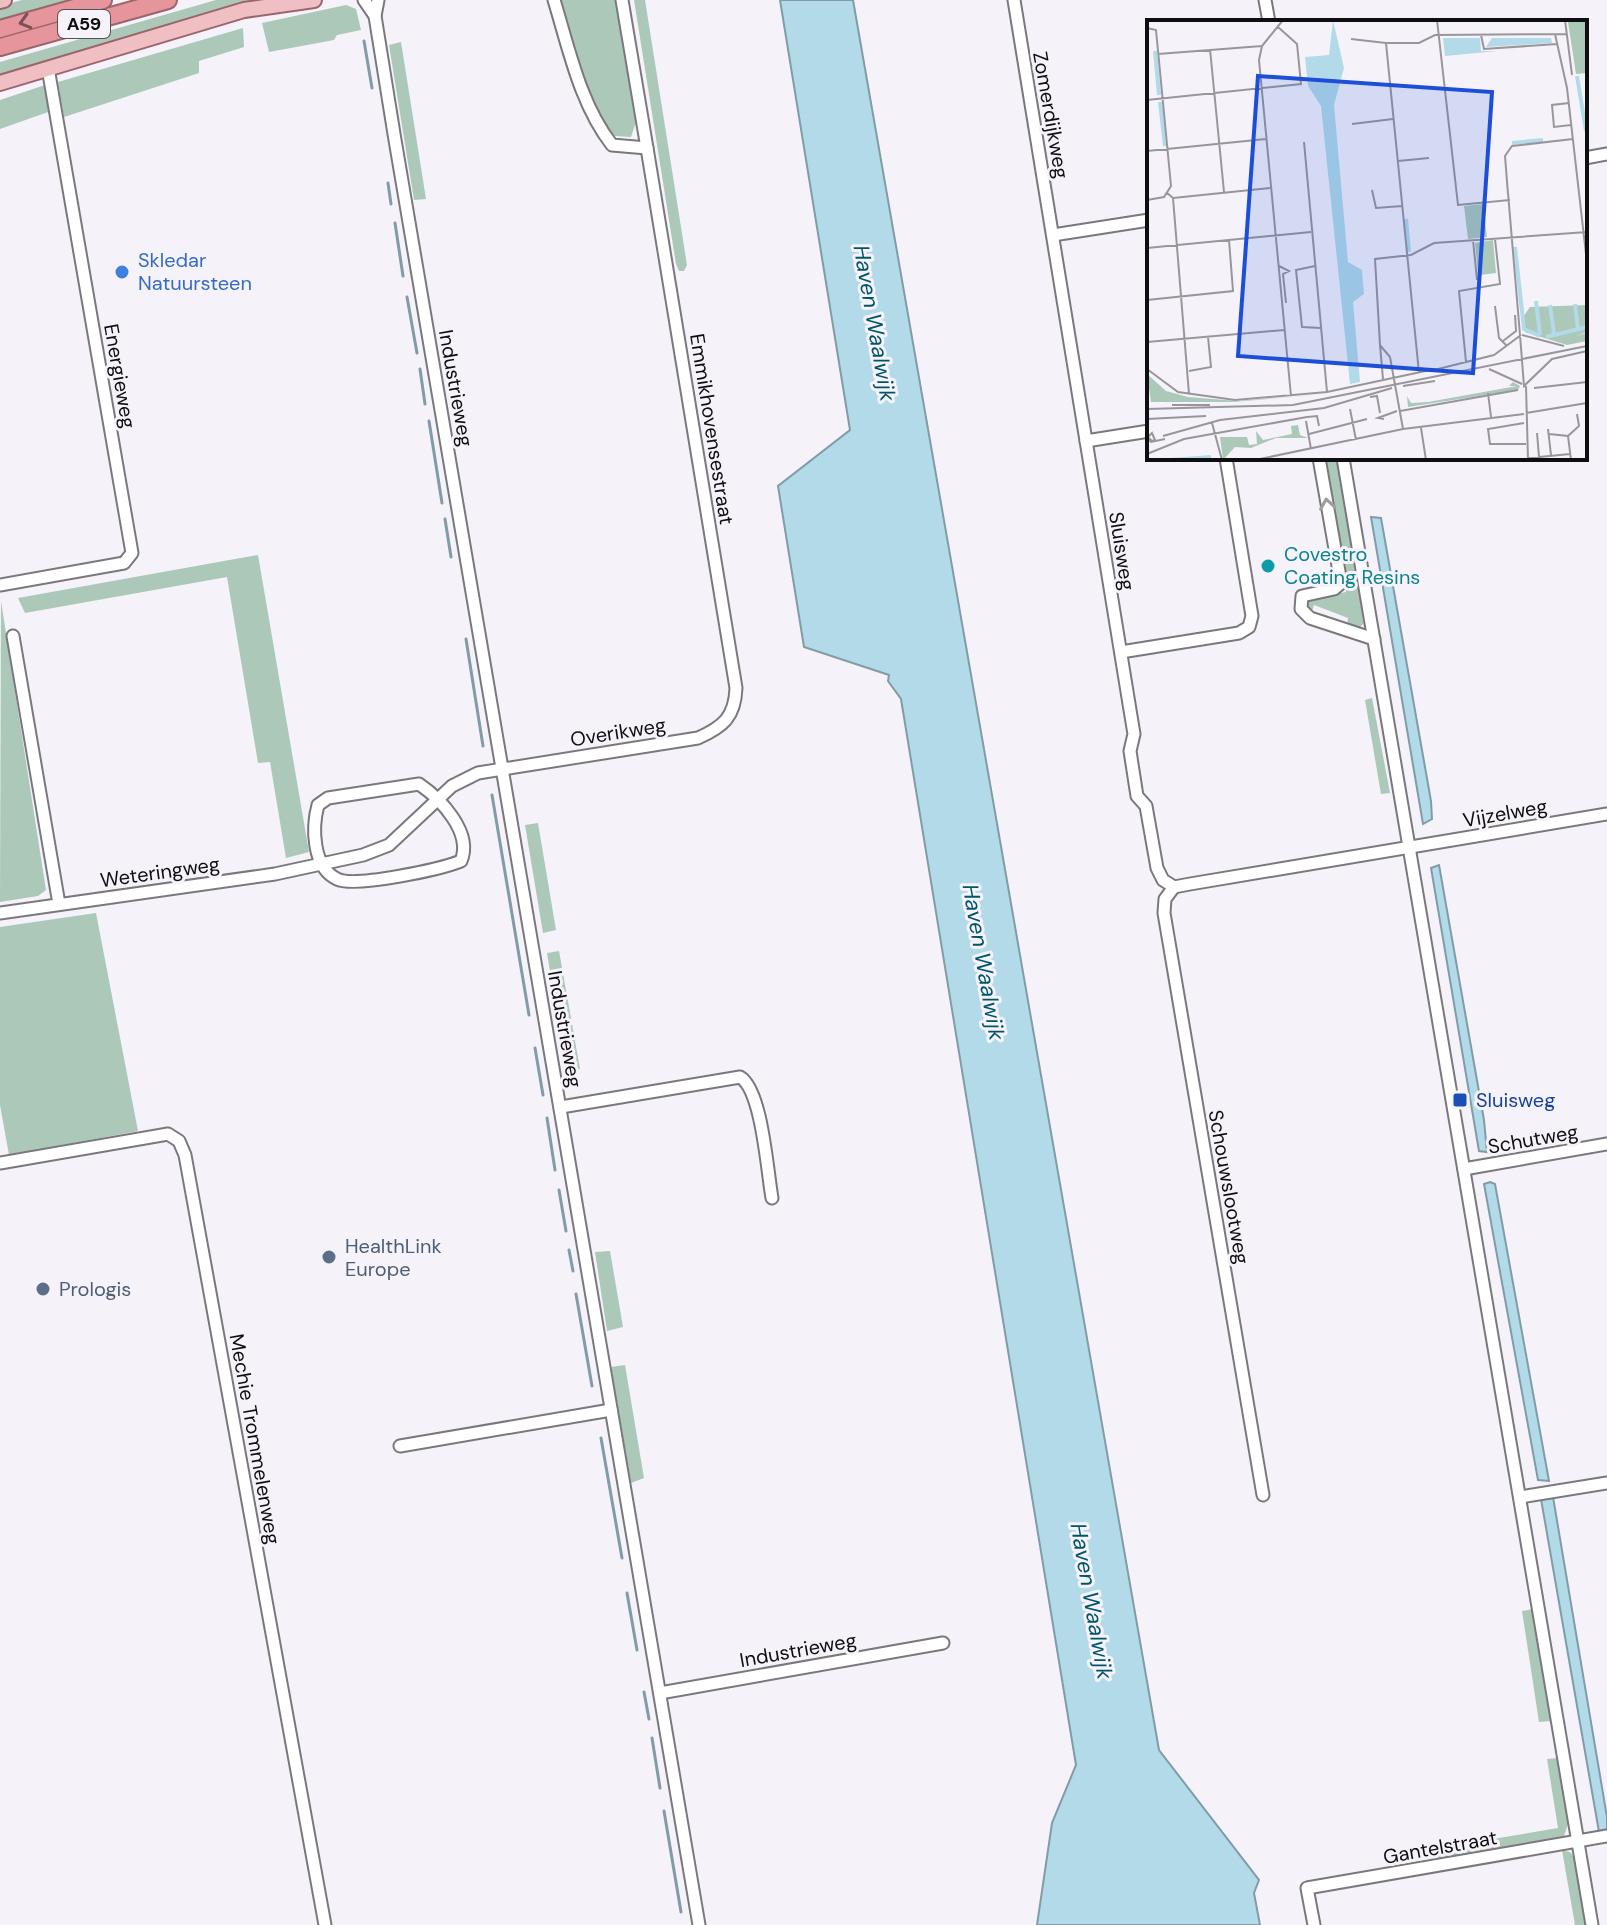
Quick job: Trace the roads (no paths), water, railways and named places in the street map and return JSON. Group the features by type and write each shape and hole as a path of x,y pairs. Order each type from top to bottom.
{"highway":[{"name":"A59","path":"0,29 103,0"},
{"name":"A59","path":"0,47 168,0"}],"main road":[{"path":"0,83 264,4 281,7 314,0"}],"street":[{"name":"Industrieweg","path":"364,0 375,16"},
{"name":"Industrieweg","path":"378,0 375,16 699,1925"},
{"path":"554,0 574,70 602,132 612,145 647,148"},
{"name":"Emmikhovensestraat","path":"622,0 736,688 731,715"},
{"name":"Zomerdijkweg","path":"1014,0 1053,235"},
{"path":"1265,0 1269,20"},
{"name":"Energieweg","path":"0,585 124,563 132,553 48,68"},
{"path":"1587,158 1607,154"},
{"path":"1053,235 1147,220"},
{"name":"Sluisweg","path":"1053,235 1121,652"},
{"path":"1086,441 1147,431"},
{"path":"1226,460 1252,616 1249,627 1239,633 1121,652 1134,734 1130,751 1137,796 1146,806 1157,868 1163,880 1174,887 1409,848"},
{"path":"1319,460 1341,583 1334,589 1302,596 1301,609 1310,618 1374,639"},
{"path":"1343,460 1592,1925"},
{"path":"13,636 59,904"},
{"name":"Overikweg","path":"503,767 698,738 721,728 731,715"},
{"path":"324,865 389,845 452,786 478,773 503,767"},
{"path":"419,784 462,829 466,850 461,861 345,881 332,876 324,865 317,855 314,819 318,805 328,798 419,784"},
{"name":"Vijzelweg","path":"1409,848 1607,814"},
{"name":"Weteringweg","path":"0,913 324,865"},
{"name":"Schouwslootweg","path":"1174,887 1165,899 1164,913 1263,1495"},
{"name":"Industrieweg","path":"561,1107 740,1077 748,1082 755,1099 772,1198"},
{"name":"Mechie Trommelenweg","path":"0,1163 168,1134 179,1141 185,1155 325,1925"},
{"name":"Schutweg","path":"1464,1169 1607,1144"},
{"path":"400,1446 611,1410"},
{"path":"1520,1497 1607,1483"},
{"name":"Industrieweg","path":"660,1693 943,1643"},
{"name":"Gantelstraat","path":"1314,1925 1307,1888 1607,1836"}],"water":[{"name":"Haven Waalwijk","path":"780,0 853,0 1159,1750 1259,1880 1254,1893 1260,1925 1037,1925 1052,1823 1076,1765 901,699 888,681 889,675 804,647 778,486 850,430"},
{"path":"1371,517 1381,518 1431,801 1432,819 1423,824"},
{"path":"1439,865 1487,1152 1479,1151 1431,868"},
{"path":"1484,1184 1495,1184 1549,1481 1538,1480"},
{"path":"1553,1497 1607,1831 1599,1832 1541,1499"}],"waterway":[{"path":"364,41 372,88"},
{"path":"388,183 391,204"},
{"path":"395,223 403,276"},
{"path":"407,297 417,353"},
{"path":"420,369 425,404"},
{"path":"429,421 442,503"},
{"path":"445,519 451,557"},
{"path":"466,639 483,746"},
{"path":"492,795 529,1015"},
{"path":"535,1048 543,1095"},
{"path":"547,1118 555,1170"},
{"path":"559,1190 566,1231"},
{"path":"569,1250 573,1271"},
{"path":"576,1294 592,1386"},
{"path":"601,1438 622,1558"},
{"path":"627,1593 637,1650"},
{"path":"644,1692 649,1719"},
{"path":"652,1738 660,1788"},
{"path":"664,1811 681,1912"}],"place":[{"name":"Skledar Natuursteen","path":"122,272"},
{"name":"Covestro Coating Resins","path":"1268,566"},
{"name":"Sluisweg","path":"1460,1100"},
{"name":"HealthLink Europe","path":"329,1257"},
{"name":"Prologis","path":"43,1289"}]}
